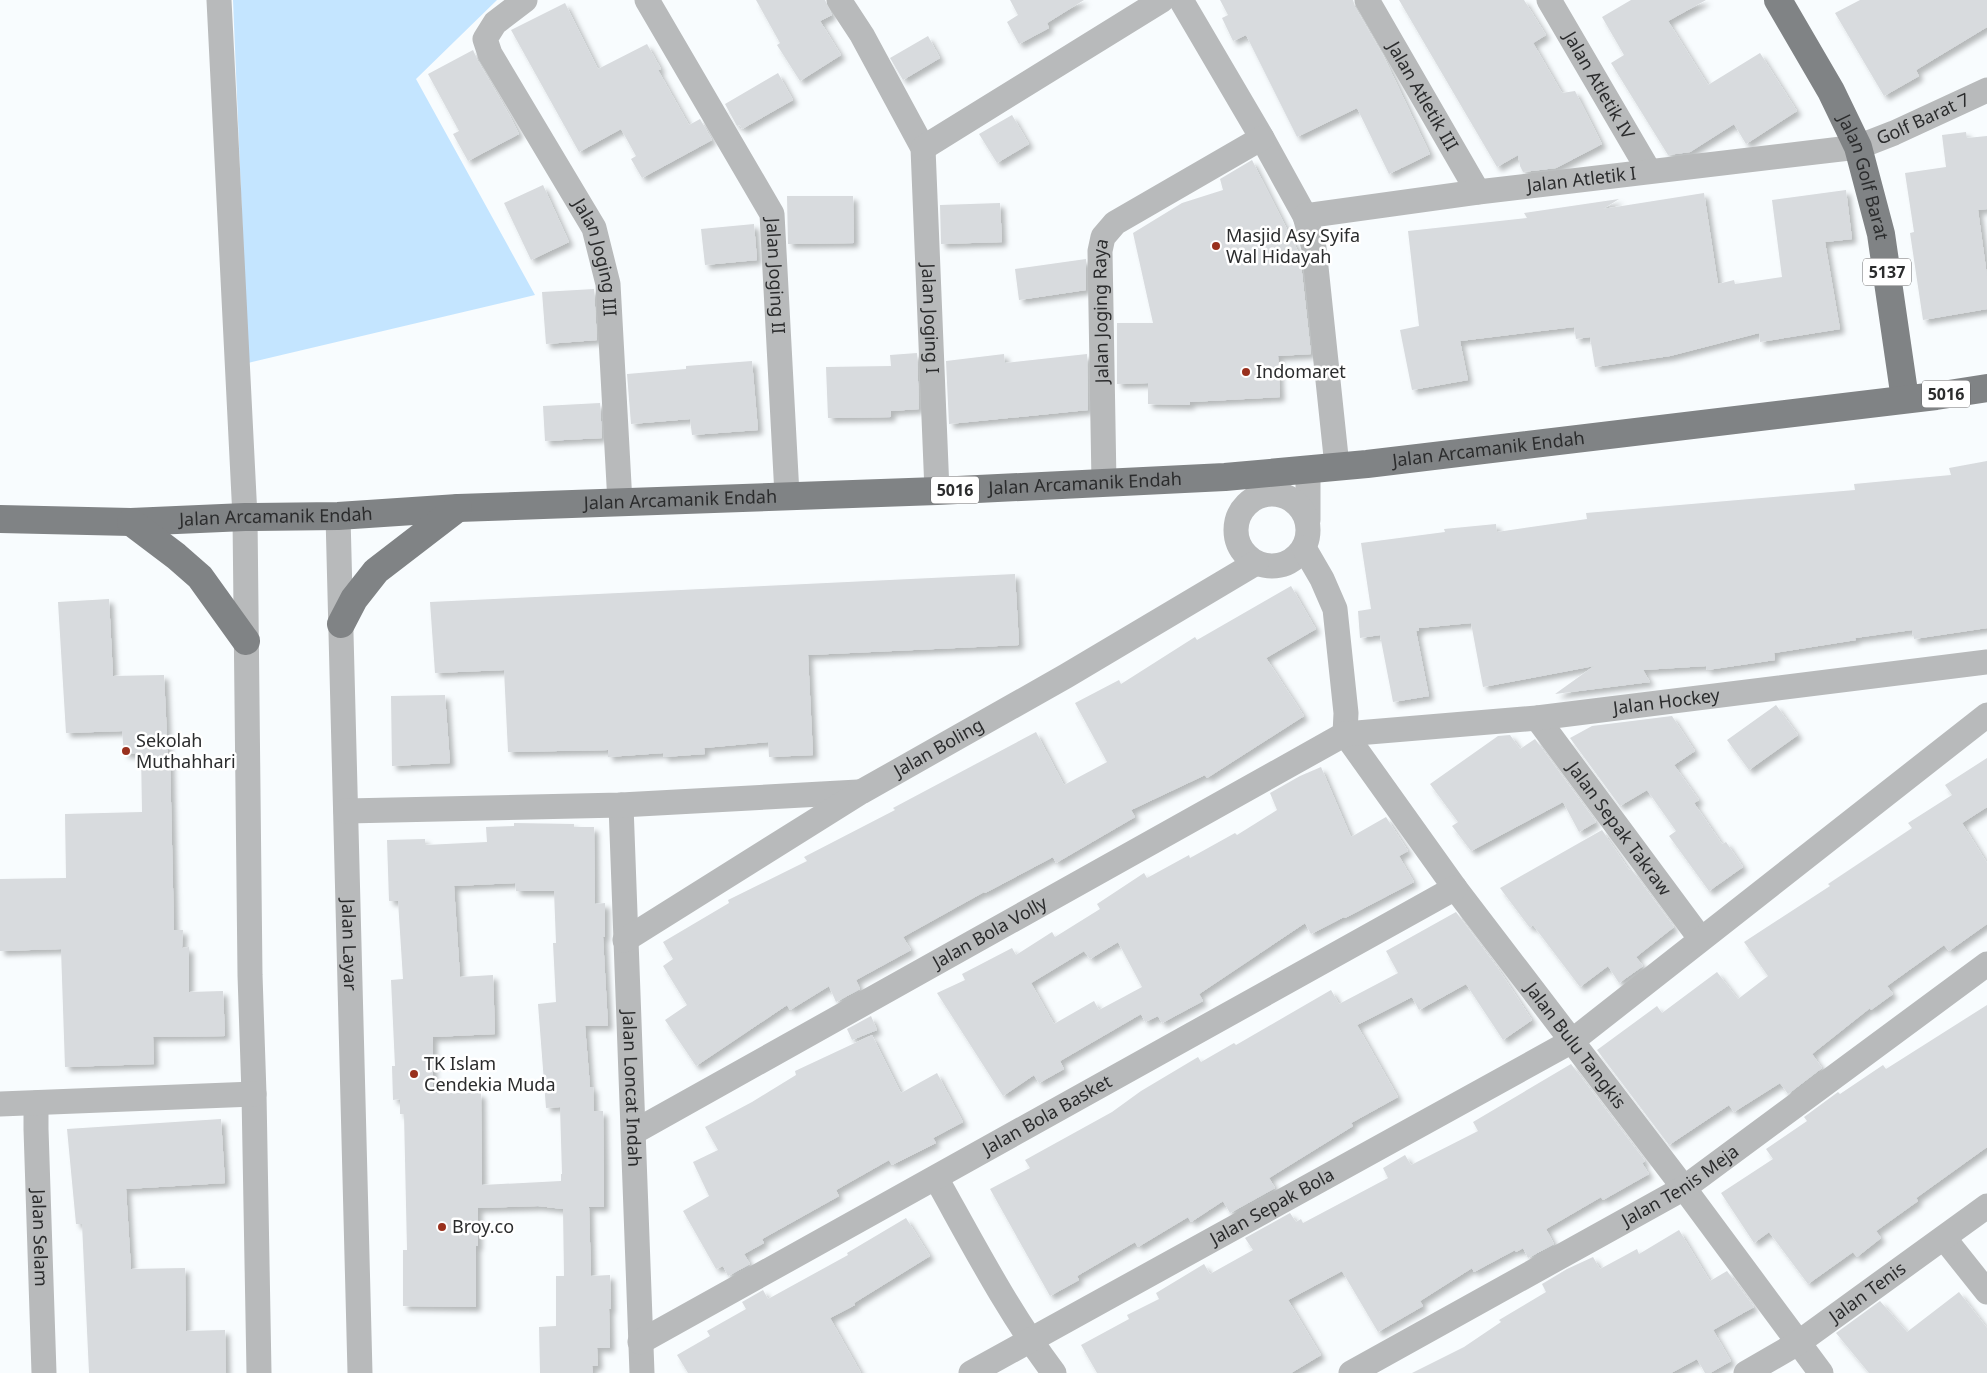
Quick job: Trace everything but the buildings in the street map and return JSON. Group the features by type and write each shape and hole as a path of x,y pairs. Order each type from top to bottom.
{"main road":[{"name":"Jalan Golf Barat","path":"1778,0 1830,91 1858,147 1881,234 1905,399"},
{"name":"Jalan Arcamanik Endah","path":"0,519 131,522 245,517 338,516 458,508 937,491 1226,477 1337,466 1987,388"},
{"path":"341,624 354,599 376,572 458,508"},
{"path":"131,522 200,577 246,640"}],"street":[{"path":"219,0 245,517 250,975 259,1373"},
{"name":"Jalan Joging III","path":"525,0 495,22 485,39 490,54 594,228 608,284 620,503"},
{"name":"Jalan Joging II","path":"646,0 772,214 787,495"},
{"name":"Jalan Joging I","path":"839,0 862,35 923,148 937,491"},
{"path":"923,148 1162,0"},
{"path":"1181,0 1262,138 1305,216 1314,248 1337,466"},
{"name":"Jalan Atletik III","path":"1367,0 1478,192"},
{"name":"Jalan Atletik IV","path":"1549,0 1649,172"},
{"name":"Golf Barat 7","path":"1858,147 1894,133 1987,90"},
{"name":"Jalan Joging Raya","path":"1104,483 1100,251 1102,237 1115,222 1262,138"},
{"name":"Jalan Atletik I","path":"1305,216 1478,192 1858,147"},
{"path":"1308,469 1308,520 1308,534 1304,548 1295,558 1283,565 1270,566 1256,563 1244,554 1237,541 1235,526 1240,512 1249,501 1261,495 1276,493 1290,497 1301,507 1308,520"},
{"path":"1226,477 1240,512"},
{"name":"Jalan Layar","path":"338,516 360,1373"},
{"path":"1304,548 1322,579 1335,609 1346,724"},
{"name":"Jalan Boling","path":"625,940 861,792 1066,676 1256,563"},
{"name":"Jalan Hockey","path":"1346,724 1537,718 1987,662"},
{"path":"1572,1041 1700,938 1987,715"},
{"name":"Jalan Sepak Takraw","path":"1537,718 1700,938"},
{"name":"Jalan Bulu Tangkis","path":"1346,724 1455,888 1684,1188 1821,1373"},
{"name":"Jalan Bola Volly","path":"634,1132 1346,724"},
{"path":"346,811 621,805 861,792"},
{"name":"Jalan Loncat Indah","path":"621,805 642,1373"},
{"name":"Jalan Bola Basket","path":"640,1342 1455,888"},
{"name":"Jalan Tenis Meja","path":"1351,1373 1684,1188 1987,964"},
{"name":"Jalan Sepak Bola","path":"972,1373 1572,1041"},
{"path":"0,1104 254,1094"},
{"name":"Jalan Selam","path":"36,1103 44,1373"},
{"path":"936,1178 1029,1340 1054,1373"},
{"name":"Jalan Tenis","path":"1746,1373 1798,1343 1987,1206"},
{"path":"1944,1238 1987,1292"}],"shaded area":[{"path":"233,0 497,0 416,79 535,295 248,363"}],"place":[{"name":"Masjid Asy Syifa Wal Hidayah","path":"1216,246"},
{"name":"Indomaret","path":"1246,372"},
{"name":"Sekolah Muthahhari","path":"126,751"},
{"name":"TK Islam Cendekia Muda","path":"414,1074"},
{"name":"Broy.co","path":"442,1227"}]}
